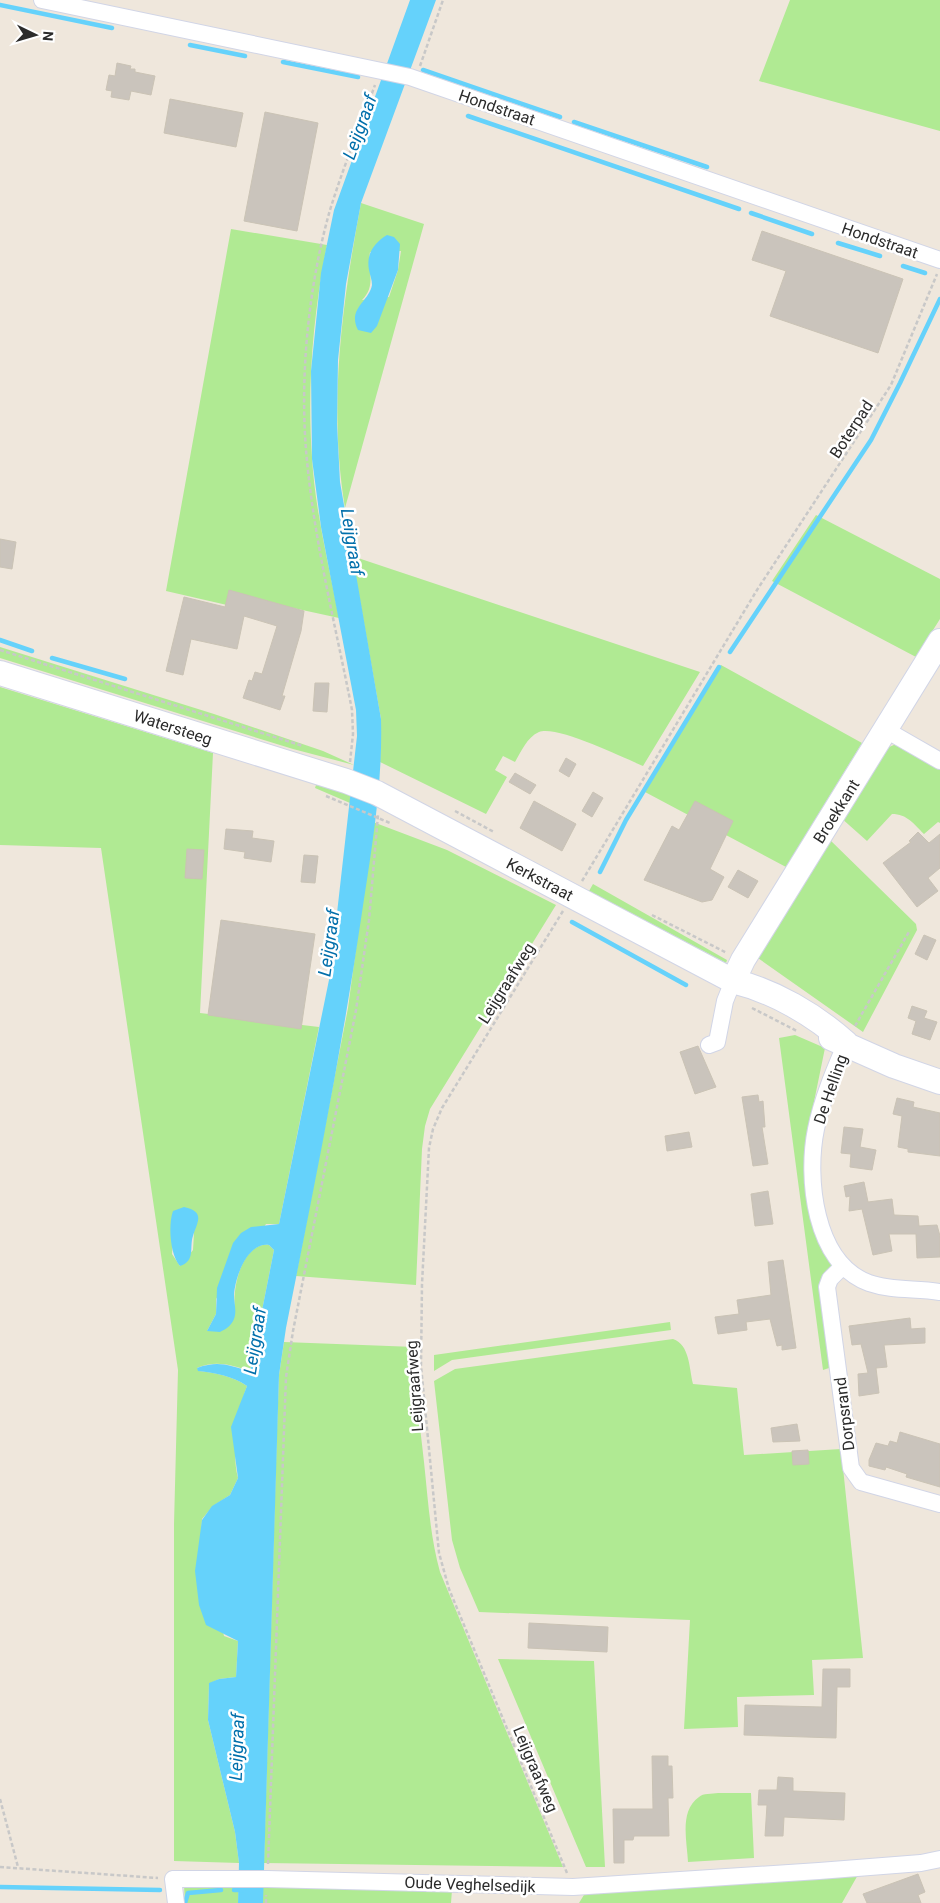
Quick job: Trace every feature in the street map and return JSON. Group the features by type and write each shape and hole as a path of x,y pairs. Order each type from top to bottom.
{"street":[{"name":"Hondstraat","path":"42,0 413,78 940,260"},
{"name":"Broekkant","path":"733,981 743,960 940,641"},
{"name":"Watersteeg","path":"0,673 348,771"},
{"path":"886,730 940,762"},
{"name":"Kerkstraat","path":"348,771 379,802 572,896 733,981 754,986 814,1018 846,1043 894,1066 940,1082"},
{"path":"709,1045 717,1042 725,1001 733,981"},
{"name":"De Helling","path":"846,1043 826,1090 816,1129 812,1164 818,1218 828,1246 843,1266 867,1282 893,1289 940,1292"},
{"name":"Dorpsrand","path":"843,1266 830,1280 827,1287 850,1468 861,1482 940,1504"},
{"name":"Oude Veghelsedijk","path":"173,1880 230,1878 573,1887 819,1871 921,1863 940,1859"},
{"path":"173,1880 176,1903"}],"path":[{"path":"413,78 443,0"},
{"path":"348,771 353,734 352,710 316,526 307,460 307,356 312,298 330,210 380,71"},
{"name":"Boterpad","path":"572,896 757,590 891,385 940,267"},
{"name":"Watersteeg","path":"0,650 176,704 306,747"},
{"path":"267,1879 286,1377 293,1331 356,1010 369,920 379,802 345,804"},
{"name":"Leijgraafweg","path":"572,896 442,1108 433,1129 429,1148 422,1284 421,1366 439,1553 449,1588 573,1887"},
{"path":"846,1043 910,930"},
{"path":"0,1799 18,1868"},
{"path":"0,1867 173,1880"}],"green space":[{"path":"790,0 940,0 940,131 759,81"},
{"path":"361,203 424,224 345,508 340,469 338,393 343,317","holes":["401,251 398,270 389,297 362,300 367,294 371,278 370,252"]},
{"path":"231,229 327,245 312,351 310,404 316,497 339,618 243,597 240,608 166,591"},
{"path":"816,515 940,579 940,619 916,657 772,581"},
{"path":"352,556 700,672 643,766 560,733 539,732 528,741 515,762 503,756 495,770 507,777 486,814 380,762 381,719"},
{"path":"0,647 214,714 323,751 354,765 293,749 0,658"},
{"path":"721,665 862,743 786,867 645,792"},
{"path":"0,687 213,753 200,1013 319,1027 279,1224 266,1224 216,1299 216,1314 207,1331 235,1308 234,1299 237,1278 246,1258 260,1246 269,1245 274,1250 250,1371 230,1365 217,1364 197,1368 199,1371 230,1377 247,1386 241,1407 235,1444 238,1478 230,1495 213,1506 202,1519 201,1540 224,1636 238,1641 236,1677 219,1679 209,1684 208,1720 235,1832 239,1863 174,1861 174,1524 178,1370 101,848 0,845","holes":["194,1233 193,1250 180,1266 172,1254 173,1240"]},
{"path":"896,744 940,764 940,823 938,822 924,834 906,818 892,814 867,841 840,817 887,748"},
{"path":"317,782 351,790 350,803 315,788"},
{"path":"373,822 447,850 556,905 430,1109 425,1126 422,1149 416,1285 296,1276 348,1008"},
{"path":"828,838 916,924 917,930 863,1032 755,956"},
{"path":"593,884 727,960 726,963 589,891"},
{"path":"795,1035 825,1048 808,1131 834,1262 832,1367 823,1370 779,1038"},
{"path":"670,1322 671,1330 452,1360 434,1371 434,1355"},
{"path":"673,1339 683,1346 686,1352 693,1384 737,1388 744,1455 841,1449 863,1658 812,1660 814,1695 737,1697 738,1727 684,1729 690,1620 479,1612 460,1568 452,1540 434,1381 455,1369"},
{"path":"284,1342 415,1347 416,1391 428,1504 440,1572 563,1867 264,1863 279,1375"},
{"path":"498,1659 594,1661 605,1867 586,1867"},
{"path":"718,1793 751,1793 754,1858 688,1862 686,1818 689,1810 693,1803 701,1796"},
{"path":"859,1873 842,1903 579,1903 587,1890"},
{"path":"184,1885 239,1885 238,1903 185,1903"},
{"path":"263,1886 452,1890 451,1903 263,1903"}],"water":[{"name":"Leijgraaf","path":"410,0 436,0 361,203 346,284 338,360 337,424 340,482 381,719 376,819 345,1022 286,1328 279,1375 263,1903 238,1903 239,1863 235,1832 208,1720 209,1683 219,1679 236,1677 238,1641 206,1625 199,1605 195,1571 202,1520 212,1506 230,1495 238,1478 231,1427 247,1386 230,1377 198,1371 197,1368 218,1364 250,1371 274,1250 269,1245 254,1249 244,1262 235,1288 235,1313 231,1324 220,1332 207,1331 216,1314 217,1288 233,1243 241,1233 251,1227 279,1224 330,975 357,736 356,710 321,527 312,459 311,371 321,273 334,210"},
{"path":"387,235 394,237 400,244 398,270 377,326 371,333 358,330 355,316 372,285 368,264 370,254 375,245"},
{"path":"184,1207 191,1209 198,1215 198,1222 192,1240 190,1257 185,1264 180,1266 172,1247 171,1217 173,1211"}],"building":[{"path":"117,63 131,66 130,69 135,69 135,72 155,76 151,95 131,91 129,100 111,97 112,91 106,90 109,75 115,76"},
{"path":"170,99 243,113 236,147 164,133"},
{"path":"265,112 318,123 297,231 244,221"},
{"path":"762,231 903,279 878,353 770,316 786,271 752,260"},
{"path":"0,539 16,542 12,569 0,567"},
{"path":"229,590 304,611 301,631 282,696 285,696 280,710 243,698 249,680 252,681 255,672 262,674 277,626 244,616 237,649 191,639 183,675 166,671 184,597 225,607"},
{"path":"315,683 329,683 327,712 313,711"},
{"path":"566,758 576,764 569,777 559,771"},
{"path":"515,773 536,785 530,794 509,782"},
{"path":"593,792 603,798 592,817 582,811"},
{"path":"534,801 576,824 562,851 520,828"},
{"path":"695,801 733,821 710,869 724,877 712,900 702,902 644,880 672,826 679,830"},
{"path":"226,829 253,831 252,838 274,841 271,862 244,858 245,852 224,849"},
{"path":"918,832 929,843 940,834 940,868 928,878 938,891 917,907 883,863 911,842 909,841"},
{"path":"187,849 204,850 202,879 185,878"},
{"path":"304,855 318,856 315,883 301,882"},
{"path":"738,870 758,881 748,898 728,887"},
{"path":"221,920 315,934 301,1029 208,1015"},
{"path":"924,935 936,940 927,960 915,954"},
{"path":"912,1006 927,1011 924,1018 937,1022 930,1040 912,1034 916,1021 908,1018"},
{"path":"698,1046 716,1087 695,1094 680,1052"},
{"path":"758,1095 759,1102 763,1101 765,1127 762,1127 768,1164 753,1166 742,1097"},
{"path":"897,1098 914,1102 913,1107 940,1113 940,1156 908,1152 908,1149 898,1147 902,1116 893,1114"},
{"path":"844,1127 863,1129 860,1147 876,1150 872,1170 850,1167 851,1154 841,1153"},
{"path":"689,1132 692,1147 667,1151 665,1136"},
{"path":"864,1182 868,1202 892,1199 894,1215 918,1216 919,1226 937,1225 940,1236 940,1257 917,1258 916,1234 889,1234 892,1251 873,1255 862,1209 849,1211 850,1196 846,1197 844,1186"},
{"path":"768,1191 773,1224 755,1226 751,1194"},
{"path":"783,1260 796,1348 782,1350 782,1345 777,1346 770,1319 746,1322 747,1330 718,1334 715,1317 739,1314 737,1300 771,1295 768,1262"},
{"path":"910,1318 911,1329 925,1328 925,1343 884,1345 887,1367 876,1368 879,1393 859,1396 858,1374 868,1373 861,1344 852,1345 849,1326"},
{"path":"797,1424 800,1441 773,1442 771,1428"},
{"path":"900,1432 940,1444 940,1487 906,1477 907,1474 886,1467 885,1470 869,1466 869,1460 876,1443 888,1446 890,1441 897,1443"},
{"path":"808,1450 809,1464 793,1465 792,1451"},
{"path":"529,1623 608,1627 607,1652 528,1648"},
{"path":"823,1669 850,1669 850,1687 837,1687 836,1738 744,1735 745,1705 822,1707"},
{"path":"652,1756 668,1756 668,1766 672,1766 673,1798 668,1798 669,1836 634,1836 633,1840 624,1840 624,1863 614,1863 613,1809 653,1809"},
{"path":"778,1777 793,1778 793,1791 845,1793 844,1820 784,1817 783,1836 765,1836 767,1805 758,1805 759,1790 777,1790"},
{"path":"918,1874 925,1892 918,1895 921,1903 867,1903 863,1894"}],"waterway":[{"path":"0,5 112,28"},
{"path":"190,45 245,56"},
{"path":"283,62 358,77"},
{"path":"423,70 560,117"},
{"path":"468,116 739,209"},
{"path":"574,122 707,167"},
{"path":"751,213 812,234"},
{"path":"838,243 880,256"},
{"path":"903,266 925,273"},
{"path":"730,652 871,440 940,299"},
{"path":"0,640 32,651"},
{"path":"52,658 125,679"},
{"path":"600,872 626,820 719,667"},
{"path":"572,922 686,985"},
{"path":"0,1887 160,1890"},
{"path":"185,1903 188,1893 221,1890"},
{"path":"234,1890 243,1890"}]}
